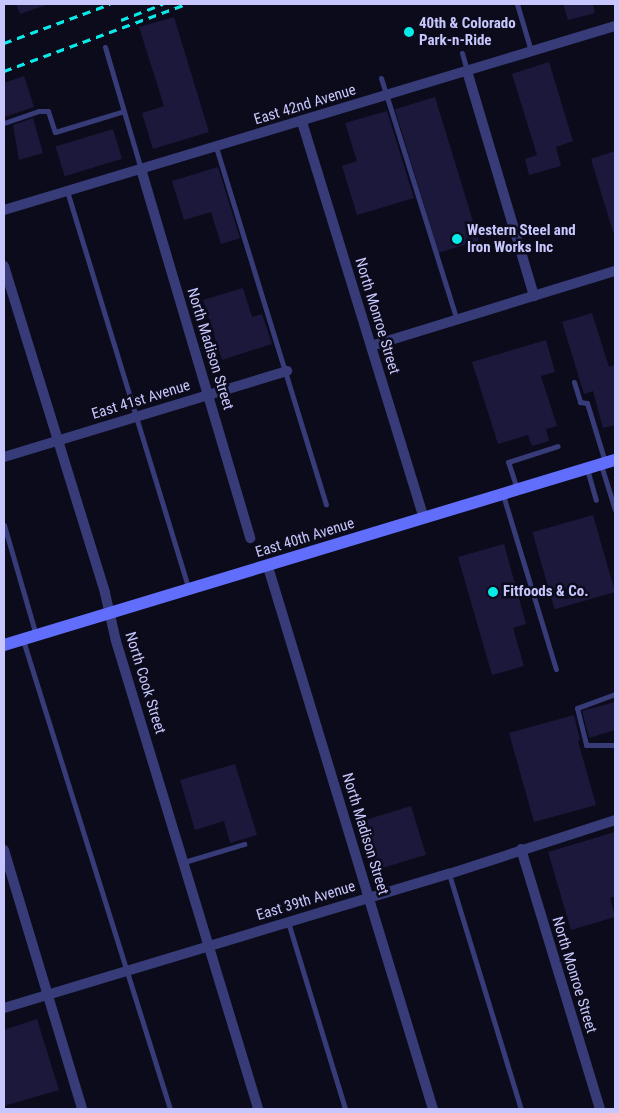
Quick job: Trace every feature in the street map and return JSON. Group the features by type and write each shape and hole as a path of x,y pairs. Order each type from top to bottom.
{"street":[{"name":"East 42nd Avenue","path":"4,210 302,122 615,26"},
{"path":"468,71 534,296"},
{"name":"North Monroe Street","path":"302,122 424,518"},
{"name":"North Madison Street","path":"141,169 250,538"},
{"name":"North Cook Street","path":"4,266 58,440 258,1109"},
{"path":"370,346 615,272"},
{"name":"East 41st Avenue","path":"4,456 287,371"},
{"name":"East 40th Avenue","path":"4,645 110,615 607,462"},
{"name":"North Madison Street","path":"268,567 433,1109"},
{"name":"East 39th Avenue","path":"4,1008 449,874 521,849 615,820"},
{"name":"North Monroe Street","path":"521,849 600,1109"},
{"path":"4,850 82,1109"}],"lane":[{"path":"517,4 532,51"},
{"path":"105,47 141,169"},
{"path":"462,53 468,71"},
{"path":"381,78 457,320"},
{"path":"4,123 39,111 48,111 55,132 124,111"},
{"path":"216,147 287,371 326,504"},
{"path":"67,191 189,591"},
{"path":"574,382 580,402 587,403 607,462 615,510"},
{"path":"518,490 508,462 558,446"},
{"path":"587,468 596,500"},
{"path":"503,494 556,669"},
{"path":"4,525 36,635"},
{"path":"23,639 170,1109"},
{"path":"615,694 577,708 586,745 615,745"},
{"path":"184,862 244,844"},
{"path":"449,874 521,1109"},
{"path":"288,922 345,1109"}],"building":[{"path":"16,4 46,4 46,5 20,14"},
{"path":"563,4 593,4 595,13 568,20"},
{"path":"174,17 209,132 153,149 142,113 164,106 139,27"},
{"path":"549,62 573,141 556,147 561,166 529,175 525,159 537,155 512,74"},
{"path":"24,76 34,107 4,117 4,83"},
{"path":"435,97 479,240 439,253 395,109"},
{"path":"387,111 414,198 357,215 342,166 357,161 345,123"},
{"path":"33,118 43,153 19,160 13,125"},
{"path":"113,129 122,159 65,176 56,147"},
{"path":"615,151 615,231 613,232 591,159"},
{"path":"218,167 240,238 221,244 211,212 184,220 172,181"},
{"path":"243,288 252,317 262,314 272,344 222,360 203,300"},
{"path":"592,313 609,367 615,365 615,425 603,428 593,391 584,394 562,322"},
{"path":"546,340 555,372 541,376 557,426 546,429 549,441 532,446 528,435 498,444 472,362"},
{"path":"593,515 615,592 554,609 532,532"},
{"path":"504,544 526,624 513,628 524,666 492,675 458,557"},
{"path":"615,702 615,730 589,738 582,711"},
{"path":"574,715 580,740 578,741 596,805 534,822 509,733"},
{"path":"235,764 257,835 230,843 224,821 195,830 180,780"},
{"path":"411,806 426,855 375,870 360,821"},
{"path":"615,832 615,896 610,898 615,917 571,930 548,852"},
{"path":"37,1019 59,1090 4,1106 4,1030"}],"railway":[{"path":"4,43 110,4"},
{"path":"121,20 163,4"},
{"path":"4,71 186,4"}],"place":[{"name":"40th & Colorado Park-n-Ride","path":"409,32"},
{"name":"Western Steel and Iron Works Inc","path":"457,239"},
{"name":"Fitfoods & Co.","path":"493,592"}]}
